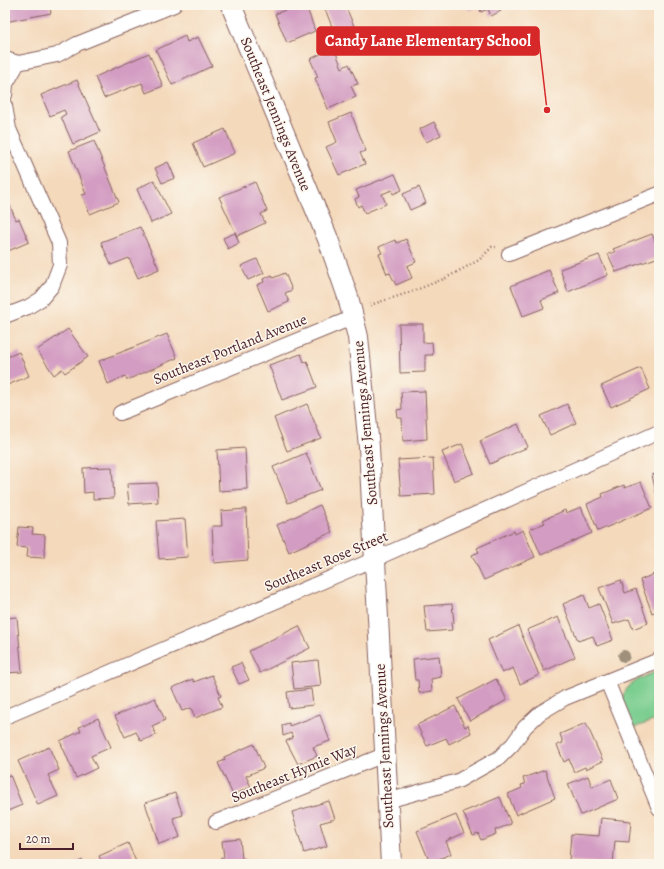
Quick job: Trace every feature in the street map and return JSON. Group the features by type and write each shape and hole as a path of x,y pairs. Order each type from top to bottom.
{"main road":[{"name":"Southeast Jennings Avenue","path":"231,5 328,239 353,314 360,350 366,408 391,864"}],"street":[{"path":"5,95 11,61 57,55 77,44 174,5"},
{"path":"5,106 10,130 59,242 60,265 52,286 41,298 28,306 5,316"},
{"path":"509,254 659,194"},
{"name":"Southeast Portland Avenue","path":"120,413 353,314"},
{"name":"Southeast Rose Street","path":"5,718 375,559 659,432"},
{"path":"387,800 458,781 504,753 540,713 565,698 659,660"},
{"path":"607,681 659,808"},
{"name":"Southeast Hymie Way","path":"216,822 384,755"}],"path":[{"path":"353,314 446,278 479,260 492,247 500,248 509,254"}],"green space":[{"path":"659,670 659,719 633,728 623,705 625,692 634,682"}],"building":[{"path":"5,5 49,5 51,13 5,22"},
{"path":"298,5 306,5 315,31 287,43 275,14"},
{"path":"336,5 345,5 354,26 335,34 325,9"},
{"path":"467,5 498,5 501,11 491,16 488,9 481,12 479,6 469,10"},
{"path":"185,36 187,42 198,37 212,66 172,85 156,50"},
{"path":"334,48 342,68 349,64 358,84 351,86 356,97 328,109 315,78 318,77 310,59"},
{"path":"149,53 163,86 146,93 142,83 104,98 95,77"},
{"path":"77,80 100,132 73,144 61,117 66,114 64,110 50,116 41,95"},
{"path":"351,113 366,151 360,153 365,164 339,175 326,147 337,142 329,122"},
{"path":"434,122 441,135 426,142 420,129"},
{"path":"225,129 235,153 203,167 193,143"},
{"path":"94,141 119,202 90,214 82,195 86,194 69,151"},
{"path":"168,162 175,178 162,183 155,168"},
{"path":"395,174 402,190 393,194 392,190 382,194 386,204 365,213 361,205 358,207 355,199 359,197 356,190"},
{"path":"154,180 171,214 151,223 137,189"},
{"path":"255,182 267,211 261,214 265,223 237,236 219,197"},
{"path":"419,187 426,203 410,210 403,194"},
{"path":"5,194 16,220 19,219 29,242 6,252"},
{"path":"140,227 159,269 138,278 129,258 111,265 101,242"},
{"path":"235,233 239,243 228,249 223,238"},
{"path":"652,234 659,251 659,257 616,272 608,254 615,252 613,249"},
{"path":"406,239 416,262 407,266 412,278 396,285 390,273 387,274 379,254 382,253 379,247 395,240 397,243"},
{"path":"599,255 608,275 568,292 560,269"},
{"path":"257,259 264,273 248,280 241,266"},
{"path":"549,270 559,293 541,300 544,308 523,316 511,286"},
{"path":"285,273 292,290 285,293 289,302 268,311 257,285 264,282 263,279 272,275 273,278"},
{"path":"399,324 423,324 423,343 432,342 433,355 425,355 425,372 400,373"},
{"path":"68,329 88,357 65,373 62,369 54,375 37,350"},
{"path":"167,334 177,358 127,380 125,376 108,384 99,361"},
{"path":"19,352 29,376 5,386 5,358"},
{"path":"301,354 304,362 307,361 317,387 282,400 269,365"},
{"path":"641,368 650,389 611,407 601,386"},
{"path":"425,391 427,439 403,441 402,418 398,418 397,410 402,409 401,392"},
{"path":"307,404 321,438 287,451 274,418"},
{"path":"567,404 576,423 550,435 541,416"},
{"path":"518,424 528,447 490,464 480,441"},
{"path":"462,444 474,473 454,481 442,452"},
{"path":"245,448 247,489 219,491 217,450"},
{"path":"306,453 321,490 288,503 273,467"},
{"path":"433,458 435,494 401,496 398,460"},
{"path":"112,467 114,498 93,499 93,492 84,493 83,468"},
{"path":"659,473 659,492 656,493 652,475"},
{"path":"641,482 652,508 598,531 587,504 603,497 602,494 624,485 625,488"},
{"path":"157,483 158,502 129,504 127,484"},
{"path":"320,505 332,532 289,552 277,525"},
{"path":"581,507 592,533 541,555 530,529 545,523 543,520 565,510 566,513"},
{"path":"246,509 248,560 214,563 212,526 222,526 221,511"},
{"path":"185,519 188,557 159,559 156,521"},
{"path":"19,527 33,528 32,534 45,535 44,558 27,557 28,548 17,547"},
{"path":"523,530 535,557 484,580 472,555 479,552 477,548 514,531 515,534"},
{"path":"659,572 659,610 652,613 640,580"},
{"path":"621,580 625,593 636,589 648,623 633,629 629,619 613,624 599,588"},
{"path":"584,595 589,608 599,604 613,640 597,646 593,636 578,641 563,604"},
{"path":"452,604 454,623 451,623 452,630 427,632 424,606"},
{"path":"17,617 22,672 5,673 5,618"},
{"path":"558,617 575,657 544,671 527,630"},
{"path":"299,626 310,648 260,673 249,651"},
{"path":"518,626 539,675 520,684 513,668 502,673 488,640"},
{"path":"439,656 441,677 431,679 432,691 419,693 418,680 415,680 413,659"},
{"path":"318,660 321,686 294,689 291,663"},
{"path":"241,663 249,680 239,684 231,667"},
{"path":"212,675 221,696 218,697 222,707 195,718 191,708 182,711 172,688 193,679 194,682"},
{"path":"496,679 507,700 470,721 458,699"},
{"path":"311,689 313,705 289,708 287,692"},
{"path":"155,698 165,720 152,726 156,735 141,741 136,732 125,737 115,716"},
{"path":"455,706 465,727 468,725 471,733 449,744 446,738 427,746 417,725"},
{"path":"320,715 330,741 313,747 317,756 298,764 286,741 293,738 291,733 283,736 282,725 289,723 289,726"},
{"path":"98,718 111,747 91,756 97,768 76,778 60,741 81,731 79,727"},
{"path":"586,723 603,761 586,769 585,767 574,772 569,759 564,762 557,745 563,743 560,734"},
{"path":"254,744 264,768 246,776 251,787 233,795 218,763 225,760 224,757"},
{"path":"49,747 59,770 48,775 58,796 38,805 18,761"},
{"path":"5,770 8,776 10,775 22,805 5,812"},
{"path":"545,770 555,798 516,815 508,794 522,788 521,785 525,784 523,778"},
{"path":"588,776 592,787 611,779 618,799 581,815 568,784"},
{"path":"175,793 183,815 173,818 180,837 159,844 145,803"},
{"path":"500,797 511,824 495,830 496,834 481,840 478,833 473,835 463,812"},
{"path":"329,801 335,819 320,823 327,846 304,853 292,812"},
{"path":"456,815 464,833 446,841 451,854 430,863 417,831"},
{"path":"601,818 631,821 629,842 615,841 613,864 569,861 571,834 599,836"},
{"path":"240,839 242,859 245,859 245,864 221,864 220,858 224,858 222,841"},
{"path":"128,843 137,864 103,864 99,856"},
{"path":"83,860 84,864 74,864"},
{"path":"206,861 206,864 178,864 178,863"}],"place":[{"name":"Candy Lane Elementary School","path":"547,110"}]}
